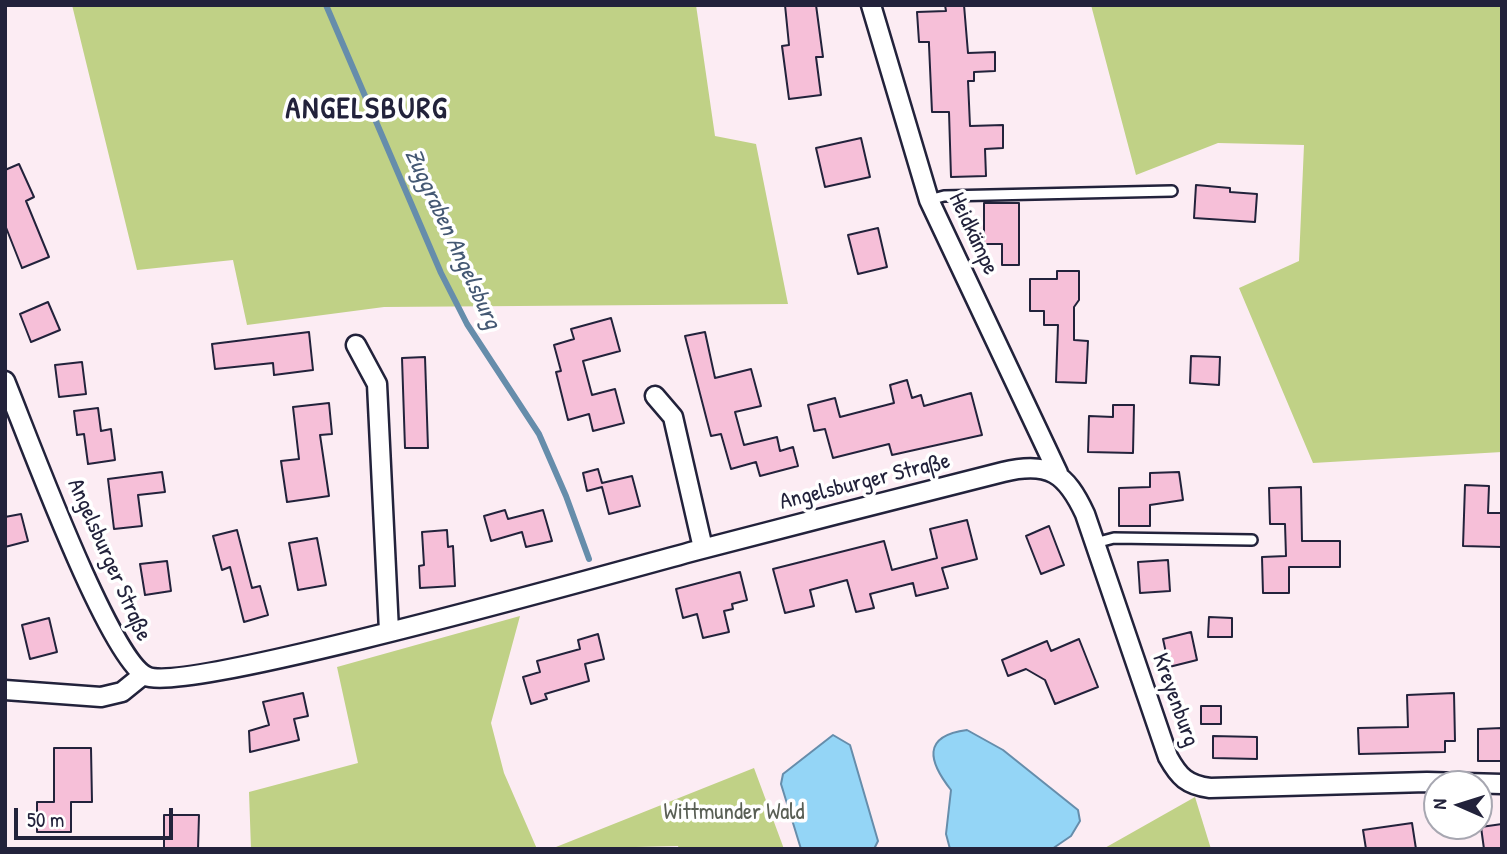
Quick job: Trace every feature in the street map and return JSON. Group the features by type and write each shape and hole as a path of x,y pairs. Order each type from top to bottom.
{"street":[{"name":"Heidkämpe","path":"871,5 929,200 1058,473"},
{"path":"356,345 377,384 389,631"},
{"name":"Angelsburger Straße","path":"5,382 100,611 127,659 143,675 156,680 208,673 389,631 1003,472 1021,468 1058,473"},
{"path":"655,396 673,417 703,548"},
{"name":"Kreyenburg","path":"1058,473 1074,489 1095,543 1168,757 1178,774 1191,785 1210,788 1427,782 1502,784"},
{"path":"5,690 101,697 122,692 143,675"}],"lane":[{"path":"929,200 944,196 1172,191"},
{"path":"1095,543 1114,538 1252,540"}],"green space":[{"path":"72,5 696,5 715,136 756,144 788,304 384,307 247,325 233,260 137,270"},
{"path":"1091,5 1502,5 1502,452 1313,463 1239,288 1299,261 1304,145 1218,143 1136,175"},
{"path":"520,616 491,723 504,773 537,849 251,849 249,792 358,763 337,667"},
{"name":"Wittmunder Wald","path":"754,768 784,849 679,849 678,846 551,849"},
{"path":"1195,797 1211,849 1103,849"}],"water":[{"path":"967,730 1003,750 1078,810 1080,821 1071,836 1052,849 950,849 946,834 951,790 938,770 934,752 936,744 942,738"},
{"path":"833,735 850,745 878,841 874,849 801,849 781,784 783,774"}],"building":[{"path":"785,5 816,5 823,57 816,57 821,95 789,99 782,46 789,45"},
{"path":"945,5 964,5 968,53 995,52 995,71 974,72 974,81 968,81 970,126 1003,125 1003,148 985,149 986,176 951,177 949,112 932,112 929,42 919,42 917,12 946,11"},
{"path":"861,138 870,177 825,187 816,148"},
{"path":"19,164 34,197 26,201 49,257 22,268 5,225 5,170"},
{"path":"1196,185 1257,194 1255,222 1194,218"},
{"path":"984,203 1019,203 1019,265 1002,265 1002,244 984,244"},
{"path":"878,228 887,267 858,274 848,235"},
{"path":"1057,271 1079,271 1079,300 1074,307 1074,340 1088,341 1086,383 1056,382 1058,325 1044,325 1044,311 1030,311 1030,279 1057,279"},
{"path":"48,302 60,330 31,342 20,314"},
{"path":"611,318 620,351 583,361 592,395 615,389 624,423 593,431 589,414 568,420 556,372 561,371 554,345 574,339 571,329"},
{"path":"309,332 313,370 274,375 273,363 215,369 212,344"},
{"path":"705,332 715,378 751,369 761,406 735,412 744,445 777,437 780,451 793,447 798,466 760,476 756,462 731,469 721,434 711,436 685,336"},
{"path":"1191,356 1220,357 1219,385 1190,383"},
{"path":"425,357 428,448 405,448 402,358"},
{"path":"82,362 86,394 59,397 55,365"},
{"path":"907,380 912,398 921,395 924,406 971,393 982,435 892,455 889,444 833,458 825,429 814,431 808,405 835,398 840,417 894,403 890,385"},
{"path":"329,403 332,434 320,435 329,496 287,502 281,461 299,459 293,407"},
{"path":"1113,405 1134,405 1133,453 1088,452 1089,416 1113,417"},
{"path":"98,408 101,431 111,429 115,460 88,464 84,434 77,435 74,411"},
{"path":"598,469 602,483 632,476 640,506 609,514 602,487 587,491 583,473"},
{"path":"162,472 165,492 138,495 142,526 114,529 108,479"},
{"path":"1179,472 1183,500 1150,505 1150,526 1119,526 1119,488 1150,487 1150,473"},
{"path":"1465,485 1489,486 1488,513 1502,513 1502,547 1463,546"},
{"path":"1301,487 1302,541 1340,541 1340,567 1289,567 1289,593 1263,593 1262,557 1286,556 1285,524 1270,524 1269,488"},
{"path":"505,510 508,519 543,510 552,541 526,547 522,532 491,541 484,516"},
{"path":"21,514 28,541 5,547 5,517"},
{"path":"967,520 977,559 942,568 948,588 916,596 913,583 870,594 874,608 856,612 847,580 810,590 814,606 785,613 773,569 884,541 892,570 937,558 930,529"},
{"path":"1049,526 1064,565 1041,574 1026,536"},
{"path":"237,530 252,588 260,586 268,615 244,622 230,567 222,570 213,536"},
{"path":"447,530 448,547 453,546 455,586 420,588 419,566 424,565 422,532"},
{"path":"317,538 326,585 298,590 289,543"},
{"path":"1168,560 1170,591 1140,593 1138,562"},
{"path":"167,561 171,591 145,595 140,564"},
{"path":"740,572 747,600 732,604 733,609 724,611 729,632 703,638 697,614 683,618 676,589"},
{"path":"1209,617 1232,618 1232,637 1208,637"},
{"path":"49,618 57,652 30,659 22,625"},
{"path":"1191,632 1197,660 1169,667 1163,639"},
{"path":"598,634 604,659 585,664 589,681 545,694 547,699 531,704 523,677 540,672 537,661 580,649 578,640"},
{"path":"1079,639 1098,687 1055,704 1045,680 1026,669 1008,676 1002,660 1047,641 1051,651"},
{"path":"303,693 308,716 294,719 299,740 250,752 249,731 269,725 263,702"},
{"path":"1454,693 1455,741 1445,741 1445,752 1359,754 1358,728 1408,727 1407,695"},
{"path":"1201,706 1221,706 1221,724 1201,724"},
{"path":"1502,728 1502,761 1478,761 1478,729"},
{"path":"1213,736 1257,737 1257,759 1213,758"},
{"path":"54,748 91,748 92,802 71,802 71,832 37,832 37,802 54,802"},
{"path":"164,815 199,815 198,849 164,849"},
{"path":"1412,823 1416,849 1366,849 1363,830"},
{"path":"1502,824 1502,849 1484,849 1483,840 1493,840 1493,825"}],"waterway":[{"name":"Zuggraben Angelsburg","path":"326,5 441,273 467,324 539,434 589,559"}],"district":[{"name":"ANGELSBURG","path":"367,110"}]}
